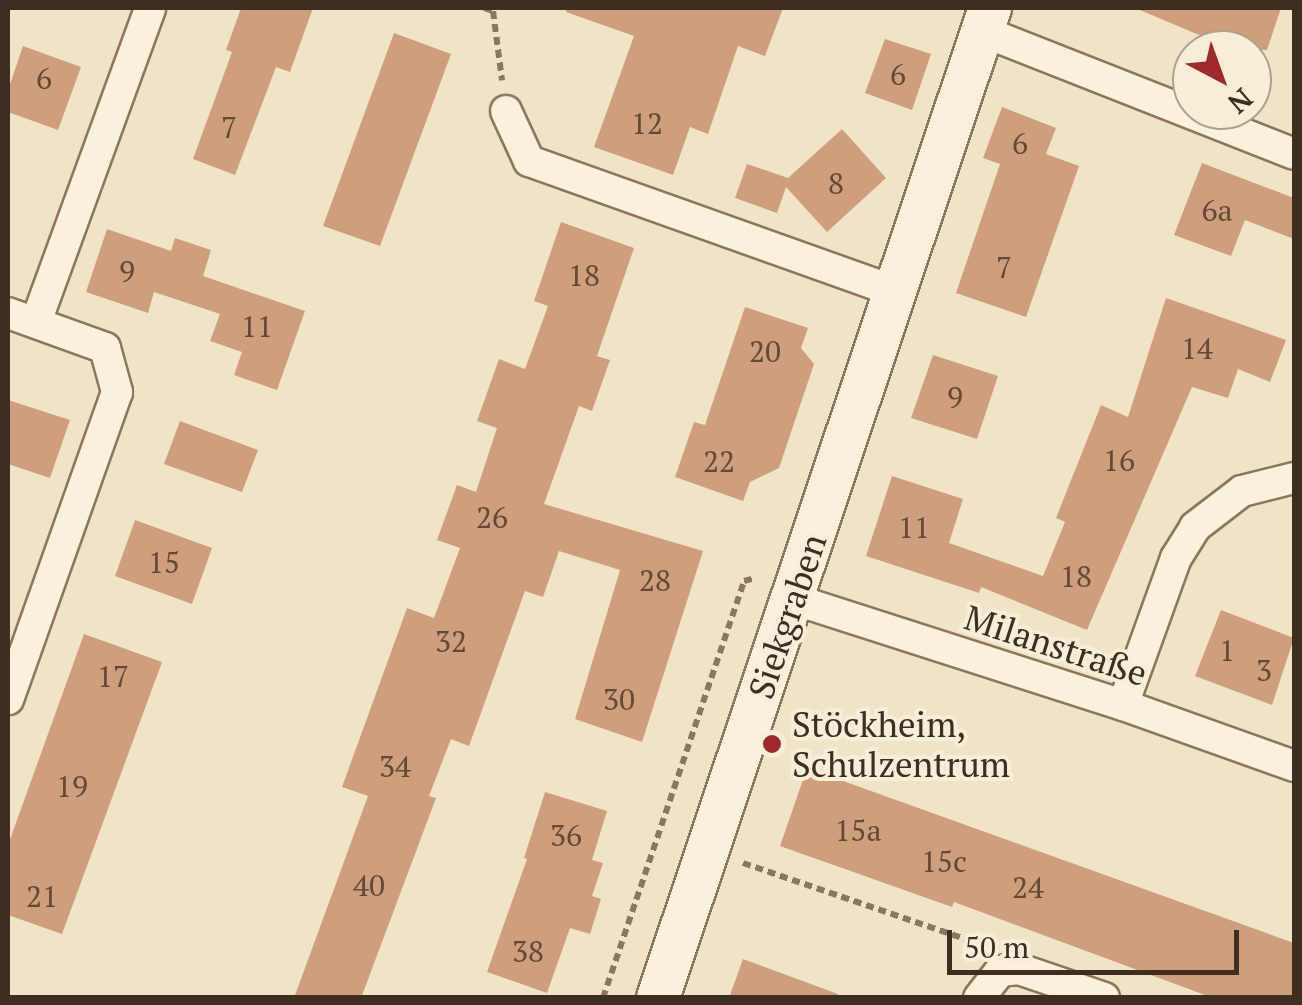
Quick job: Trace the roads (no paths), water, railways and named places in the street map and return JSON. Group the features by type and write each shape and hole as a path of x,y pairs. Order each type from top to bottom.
{"street":[{"path":"8,700 117,392 105,348 22,317 150,8"},
{"path":"986,19 1294,154"},
{"name":"Siekgraben","path":"658,998 986,19"},
{"path":"506,111 529,161 896,292"},
{"path":"1123,705 1176,558 1194,526 1242,491 1294,478"},
{"name":"Milanstraße","path":"799,582 1294,766"},
{"path":"979,998 1000,971 1020,968 1104,998"}],"place":[{"name":"Stöckheim, Schulzentrum","path":"772,744"}]}
